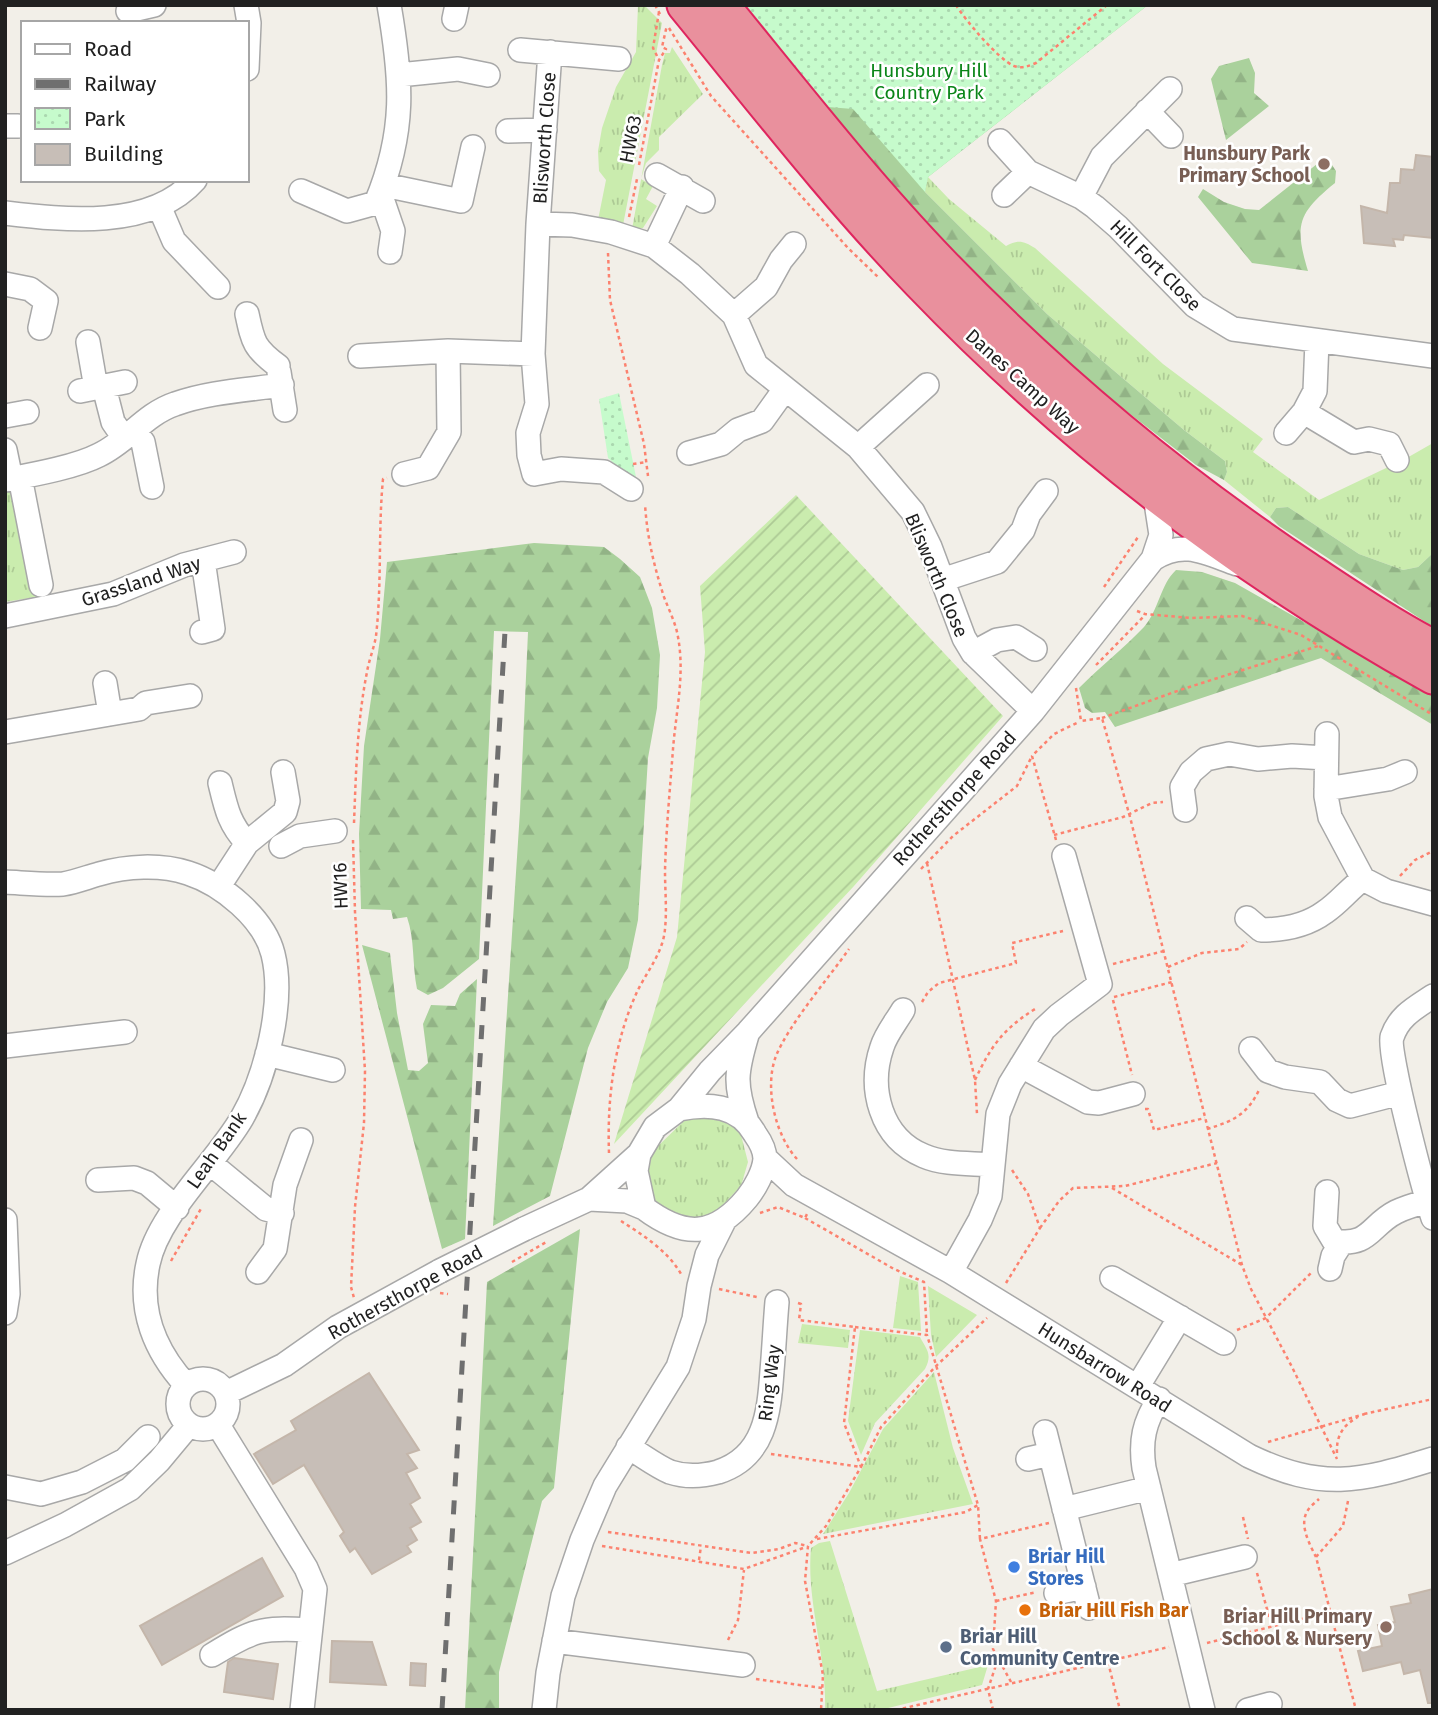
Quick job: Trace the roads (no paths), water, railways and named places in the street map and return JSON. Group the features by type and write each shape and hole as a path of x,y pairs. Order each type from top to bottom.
{"highway":[{"name":"Danes Camp Way","path":"722,5 868,183 940,262 1027,349 1212,503 1353,599 1433,647"},
{"name":"Danes Camp Way","path":"670,14 919,282 994,358 1055,414 1156,496 1257,570 1433,677"}],"street":[{"path":"126,13 154,5"},
{"path":"246,5 249,23 248,46"},
{"path":"389,5 399,75 400,106 397,131 380,194 393,231 390,252"},
{"name":"Blisworth Close","path":"520,50 619,59"},
{"name":"Blisworth Close","path":"550,52 538,224 533,354 537,404 527,433 528,454 534,474 561,469 604,472 641,490"},
{"path":"399,75 458,69 488,75"},
{"path":"1081,197 1102,157 1170,89"},
{"path":"1147,111 1171,136"},
{"path":"508,131 545,130"},
{"name":"Hill Fort Close","path":"1000,141 1028,172 1081,197 1118,227 1195,306 1233,329 1433,356"},
{"path":"300,191 347,211 380,194 412,192 461,201 473,147"},
{"path":"1004,195 1028,172"},
{"path":"657,175 679,192 703,201"},
{"path":"5,213 59,220 118,216 159,206 193,182"},
{"path":"654,246 679,192"},
{"path":"159,206 174,241 206,284"},
{"name":"Blisworth Close","path":"538,224 572,225 618,234 654,246 690,274 734,315 756,365 858,447 913,512 930,547 957,624 973,653 1033,711"},
{"path":"734,315 766,287 781,260 794,244"},
{"path":"5,284 30,289 46,301 40,328"},
{"path":"247,314 254,344 261,354 279,368 285,411"},
{"path":"1286,433 1304,412 1315,391 1317,341"},
{"path":"88,342 113,422 143,442 152,487"},
{"path":"404,474 428,468 449,432 448,351"},
{"path":"360,356 448,351 533,354"},
{"path":"12,479 101,455 152,415 173,404 279,368"},
{"path":"858,447 927,385"},
{"path":"689,453 721,444 738,430 762,421 785,389"},
{"path":"1304,412 1354,442 1369,439 1389,444 1397,460"},
{"path":"5,450 41,585"},
{"path":"942,580 997,562 1023,530 1029,514 1046,491"},
{"name":"Rothersthorpe Road","path":"226,1393 284,1365 360,1314 440,1271 589,1199 639,1154 655,1127 679,1109 1033,711 1153,559 1161,535 1156,496"},
{"path":"1153,559 1166,551 1188,548 1257,570"},
{"name":"Grassland Way","path":"5,616 113,594 156,575 234,552"},
{"path":"202,632 213,629 203,560"},
{"path":"973,653 997,640 1016,637 1035,649"},
{"path":"105,683 110,714"},
{"path":"5,732 139,709 146,703 190,696"},
{"path":"1327,734 1326,789 1330,817 1363,879 1386,891 1433,904"},
{"path":"1184,805 1182,787 1191,772 1206,760 1229,754 1258,759 1292,756 1326,758"},
{"path":"278,842 288,801 283,772"},
{"path":"1326,789 1388,779 1405,772"},
{"path":"220,783 227,813 235,830 247,843 278,842 335,831"},
{"path":"219,886 247,843"},
{"path":"951,1272 980,1220 1002,1167 998,1114 1021,1066 1044,1029 1100,984 1059,846"},
{"name":"Leah Bank","path":"5,882 66,883 131,868 162,868 188,873 219,886 244,907 273,953 276,978 275,1011 267,1054 257,1086 242,1118 162,1228 148,1263 145,1303 149,1326 159,1350 186,1385"},
{"path":"1254,924 1279,930 1307,922 1326,912 1363,879"},
{"path":"1326,1192 1325,1226 1334,1241 1348,1243 1372,1233 1379,1222 1397,1211 1430,1210 1423,1140 1400,1093 1391,1040 1403,1016 1433,996"},
{"path":"903,1010 883,1044 876,1067 880,1110 890,1129 906,1146 924,1156 946,1162 1002,1167"},
{"path":"5,1046 125,1032"},
{"name":"Rothersthorpe Road","path":"748,1032 737,1069 738,1096 747,1122 761,1144 765,1158"},
{"path":"1251,1049 1268,1071 1285,1077 1320,1082 1337,1100 1350,1105 1400,1093"},
{"path":"267,1054 333,1070"},
{"path":"1021,1066 1087,1102 1099,1103 1133,1094"},
{"path":"679,1109 703,1105 719,1107 747,1122"},
{"path":"258,1272 275,1249 285,1185 301,1140"},
{"path":"639,1154 636,1171 644,1208"},
{"path":"589,1199 627,1201 678,1228 690,1230 712,1227 735,1212 753,1190 765,1158"},
{"name":"Hunsbarrow Road","path":"765,1158 799,1176 1236,1448 1276,1469 1323,1480 1365,1478 1433,1459"},
{"path":"210,1163 266,1209 282,1213"},
{"path":"753,1190 799,1176"},
{"path":"98,1180 134,1178 146,1183 177,1208"},
{"path":"544,1710 563,1596 585,1533 605,1486 678,1367 707,1287 707,1255 725,1219"},
{"path":"5,1220 8,1294 5,1313"},
{"path":"678,1228 707,1287"},
{"path":"1330,1269 1333,1256 1342,1242"},
{"path":"1112,1278 1219,1340"},
{"name":"Ring Way","path":"628,1447 670,1472 689,1475 705,1475 732,1467 750,1451 762,1433 769,1411 777,1302"},
{"path":"1138,1386 1180,1317"},
{"path":"203,1378 213,1380 226,1393 228,1410 218,1424 209,1429 198,1429 183,1420 177,1406 178,1398 186,1385 203,1378"},
{"path":"1159,1399 1147,1418 1142,1433 1141,1451 1203,1710"},
{"path":"218,1424 306,1568 315,1589 302,1710"},
{"path":"5,1553 65,1525 130,1489 159,1461 189,1425"},
{"path":"1045,1432 1039,1457 1065,1513 1086,1597 1056,1593"},
{"path":"5,1487 41,1494 82,1482 125,1460 148,1437"},
{"path":"1065,1513 1149,1488"},
{"path":"1170,1576 1245,1557"},
{"path":"212,1655 256,1631 273,1628 309,1630"},
{"path":"554,1641 732,1656"}],"railway":[{"path":"442,1710 505,631"}],"place":[{"name":"Hunsbury Park Primary School","path":"1324,164"},
{"name":"Briar Hill Stores","path":"1014,1567"},
{"name":"Briar Hill Fish Bar","path":"1025,1610"},
{"name":"Briar Hill Primary School & Nursery","path":"1386,1627"},
{"name":"Briar Hill Community Centre","path":"946,1647"}],"park label":[{"name":"Hunsbury Hill Country Park","path":"929,81"}]}
